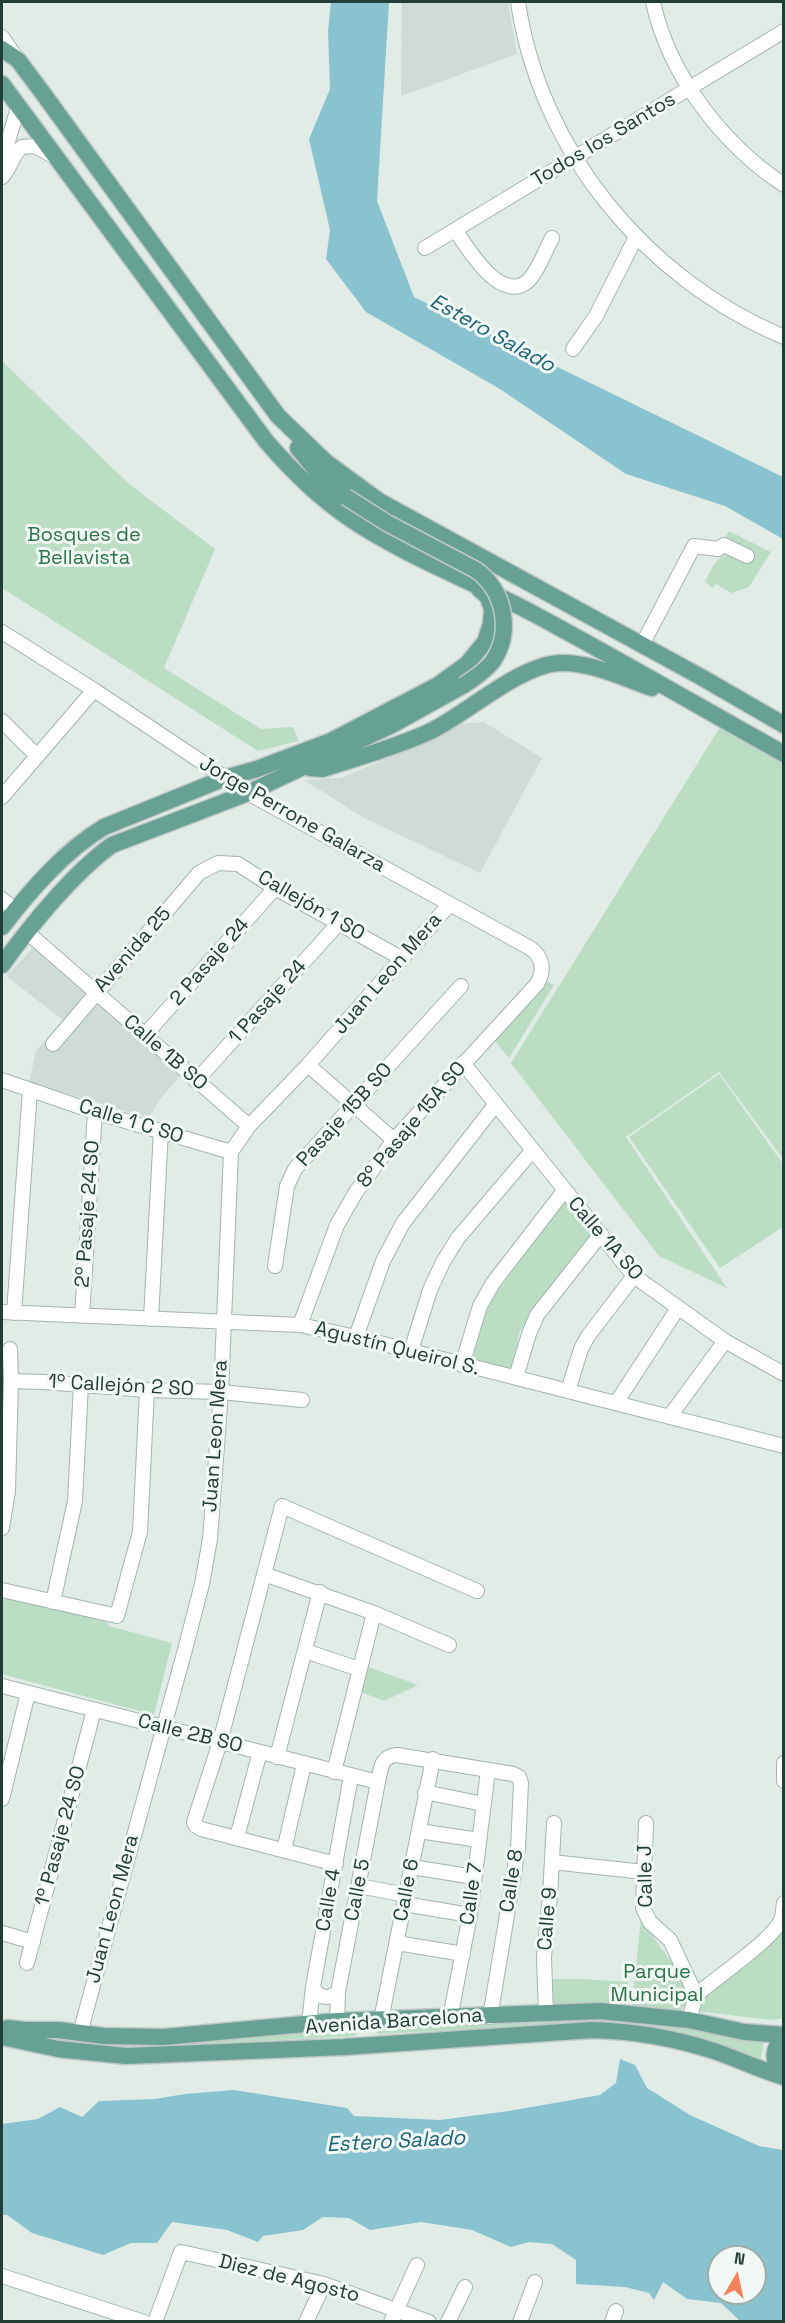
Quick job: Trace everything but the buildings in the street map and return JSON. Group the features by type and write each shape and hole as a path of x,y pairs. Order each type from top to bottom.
{"main road":[{"path":"2,49 18,60 319,474 346,497 387,523 484,576 496,590 502,606 503,620 500,645 489,666 464,685 392,725 248,793 112,845 96,856 27,932 2,964"},
{"path":"2,84 237,403 291,470 349,518 471,584 532,613 783,754"},
{"path":"278,416 327,463 379,501 783,725"},
{"path":"2,927 15,910 86,837 122,819 225,778 257,770 331,741 394,710 458,673 481,650 491,624 492,609 488,597 471,584"},
{"path":"300,768 323,769 419,736 524,674 549,664 570,663 602,670 693,702"},
{"name":"Avenida Barcelona","path":"2,2027 58,2030 104,2036 164,2037 346,2021 600,2011 689,2020 766,2035 783,2036"},
{"path":"2,2017 58,2030"},
{"path":"380,2044 369,2037 372,2026 390,2020"},
{"path":"344,2047 357,2042 362,2036 363,2028 346,2021"},
{"name":"Avenida Barcelona","path":"2,2037 58,2049 126,2056 344,2047 615,2031 682,2042 783,2076"},
{"path":"783,2036 774,2054 777,2068 783,2076"},
{"path":"2,2048 58,2049"}],"street":[{"path":"518,2 533,65 560,131 593,185 636,237 663,263 719,303 783,337"},
{"path":"653,2 672,58 690,88 714,121 745,154 783,185"},
{"name":"Todos los Santos","path":"425,248 783,31"},
{"path":"2,37 18,60"},
{"path":"2,160 18,108"},
{"path":"2,177 11,166 14,154 22,147 35,146 55,157"},
{"path":"456,231 475,260 487,273 511,287 519,286 532,276 552,238"},
{"path":"573,349 596,316 636,237"},
{"path":"642,645 694,546 718,549 724,545 747,556"},
{"name":"Jorge Perrone Galarza","path":"2,632 94,690 248,793 530,948"},
{"path":"2,797 94,690"},
{"path":"2,721 36,755"},
{"name":"Callejón 1 SO","path":"219,863 238,864 275,888 401,958"},
{"name":"Avenida 25","path":"53,1044 199,873 219,863"},
{"name":"2 Pasaje 24","path":"144,1035 275,888"},
{"path":"2,898 15,910"},
{"name":"Juan Leon Mera","path":"80,2033 164,1728 199,1594 210,1539 221,1392 231,1152 249,1126 308,1065 449,905"},
{"name":"1 Pasaje 24","path":"196,1081 339,923"},
{"name":"Calle 1B SO","path":"27,932 249,1126"},
{"name":"8º Pasaje 15A SO","path":"300,1325 337,1226 356,1192 394,1140 540,978 541,961 530,948"},
{"name":"Pasaje 15B SO","path":"275,1266 287,1186 296,1169 461,986"},
{"name":"Calle 1A SO","path":"463,1063 634,1276 725,1341 783,1374"},
{"path":"308,1065 394,1140"},
{"name":"Calle 1 C SO","path":"2,1080 95,1112 231,1152"},
{"path":"8,1313 30,1090"},
{"path":"356,1337 383,1261 403,1223 496,1104"},
{"name":"2º Pasaje 24 SO","path":"82,1316 95,1112"},
{"path":"150,1318 161,1130"},
{"path":"411,1351 430,1290 442,1262 458,1238 532,1151"},
{"path":"462,1365 480,1306 493,1283 564,1191"},
{"path":"516,1377 528,1334 537,1315 601,1233"},
{"path":"568,1391 584,1342 634,1276"},
{"path":"616,1403 678,1308"},
{"name":"Agustín Queirol S.","path":"8,1313 300,1325 516,1377 783,1446"},
{"path":"670,1416 725,1341"},
{"path":"2,1528 8,1491 10,1349"},
{"name":"1º Callejón 2 SO","path":"11,1381 147,1390 221,1392 302,1400"},
{"path":"53,1602 75,1501 81,1384"},
{"path":"2,1590 117,1616 140,1532 147,1390"},
{"path":"336,1864 201,1828 196,1826 194,1821 220,1742 282,1506 477,1591"},
{"path":"264,1574 321,1592 449,1645"},
{"path":"277,1757 321,1592"},
{"path":"334,1772 374,1613"},
{"path":"305,1651 359,1669"},
{"name":"Calle 2B SO","path":"2,1686 378,1782"},
{"path":"2,1799 28,1693"},
{"name":"1º Pasaje 24 SO","path":"27,1962 94,1710"},
{"path":"237,1837 260,1752"},
{"name":"Calle 8","path":"384,1758 388,1755 397,1755 433,1759 519,1777 521,1783 518,1849 490,2017"},
{"name":"Calle 5","path":"346,2021 338,1992 384,1758"},
{"name":"Calle 6","path":"390,2020 397,1943 433,1759"},
{"path":"284,1850 304,1764"},
{"name":"Calle 7","path":"450,2018 470,1915 488,1770"},
{"name":"Calle 4","path":"309,2024 313,1987 351,1776"},
{"path":"425,1792 483,1804"},
{"name":"Calle 9","path":"546,2014 544,1957 554,1823"},
{"name":"Calle J","path":"646,1823 643,1908 645,1915 670,1940 696,1995"},
{"path":"419,1831 479,1840"},
{"path":"552,1862 644,1872"},
{"path":"412,1867 474,1877"},
{"path":"359,1886 405,1900 470,1915"},
{"path":"689,2020 696,1995 775,1928 781,1918 783,1903"},
{"path":"2,1933 33,1942"},
{"path":"397,1943 463,1954"},
{"path":"313,1987 316,1994 324,1998 332,1997 338,1992"},
{"name":"Diez de Agosto","path":"155,2322 182,2252 324,2284 393,2316 429,2322"},
{"path":"393,2316 417,2265"},
{"path":"2,2276 144,2322"},
{"path":"520,2322 535,2282"},
{"path":"306,2322 324,2284"},
{"path":"448,2322 465,2287"}],"shaded area":[{"path":"402,2 508,2 517,54 401,96"},
{"path":"484,722 542,758 480,873 364,818 304,780 341,778 438,736 458,724"},
{"path":"32,949 39,949 181,1075 160,1099 149,1118 29,1082 36,1051 63,1020 6,976"}],"green space":[{"name":"Bosques de Bellavista","path":"2,361 129,484 215,549 164,668 261,729 293,727 299,741 258,751 2,588"},
{"path":"729,531 771,552 749,587 732,593 716,584 713,588 705,582 718,560 731,554 723,542"},
{"path":"722,724 783,759 783,1159 719,1072 626,1137 727,1288 659,1256 511,1063"},
{"path":"543,980 554,985 509,1058 494,1040"},
{"path":"719,1074 783,1164 783,1227 720,1268 629,1137"},
{"path":"564,1200 592,1233 520,1331 511,1370 470,1360 487,1306"},
{"path":"2,1595 107,1622 109,1626 172,1643 154,1715 2,1674"},
{"path":"363,1665 418,1685 384,1701 356,1690"},
{"name":"Parque Municipal","path":"641,1918 653,1928 651,1934 688,1985 687,2003 680,2011 632,2005"},
{"path":"783,1921 783,2018 771,2020 696,2011 702,1996"},
{"name":"Parque Municipal","path":"546,1979 628,1982 626,2005 546,2005"},
{"path":"628,2014 764,2043 760,2062 709,2041 637,2025 579,2024 377,2034 377,2031 381,2030 425,2023"},
{"path":"356,2026 358,2031 355,2036 184,2045 195,2041"}],"water":[{"path":"331,2 389,2 377,201 414,297 783,477 783,539 725,506 626,474 500,389 366,312 326,259 330,230 309,139 330,89 328,31"},
{"name":"Estero Salado","path":"620,2059 635,2065 647,2088 690,2115 759,2146 783,2150 783,2321 740,2321 723,2305 767,2305 767,2245 707,2245 707,2301 687,2299 663,2282 654,2300 649,2293 625,2287 576,2284 576,2260 552,2244 529,2242 511,2247 472,2230 421,2222 370,2230 349,2218 323,2217 303,2230 263,2236 258,2242 227,2230 172,2222 157,2243 131,2243 103,2255 32,2233 7,2215 2,2215 2,2124 38,2119 60,2107 82,2117 99,2101 155,2099 234,2090 347,2108 354,2116 440,2120 600,2095 616,2083"}]}
